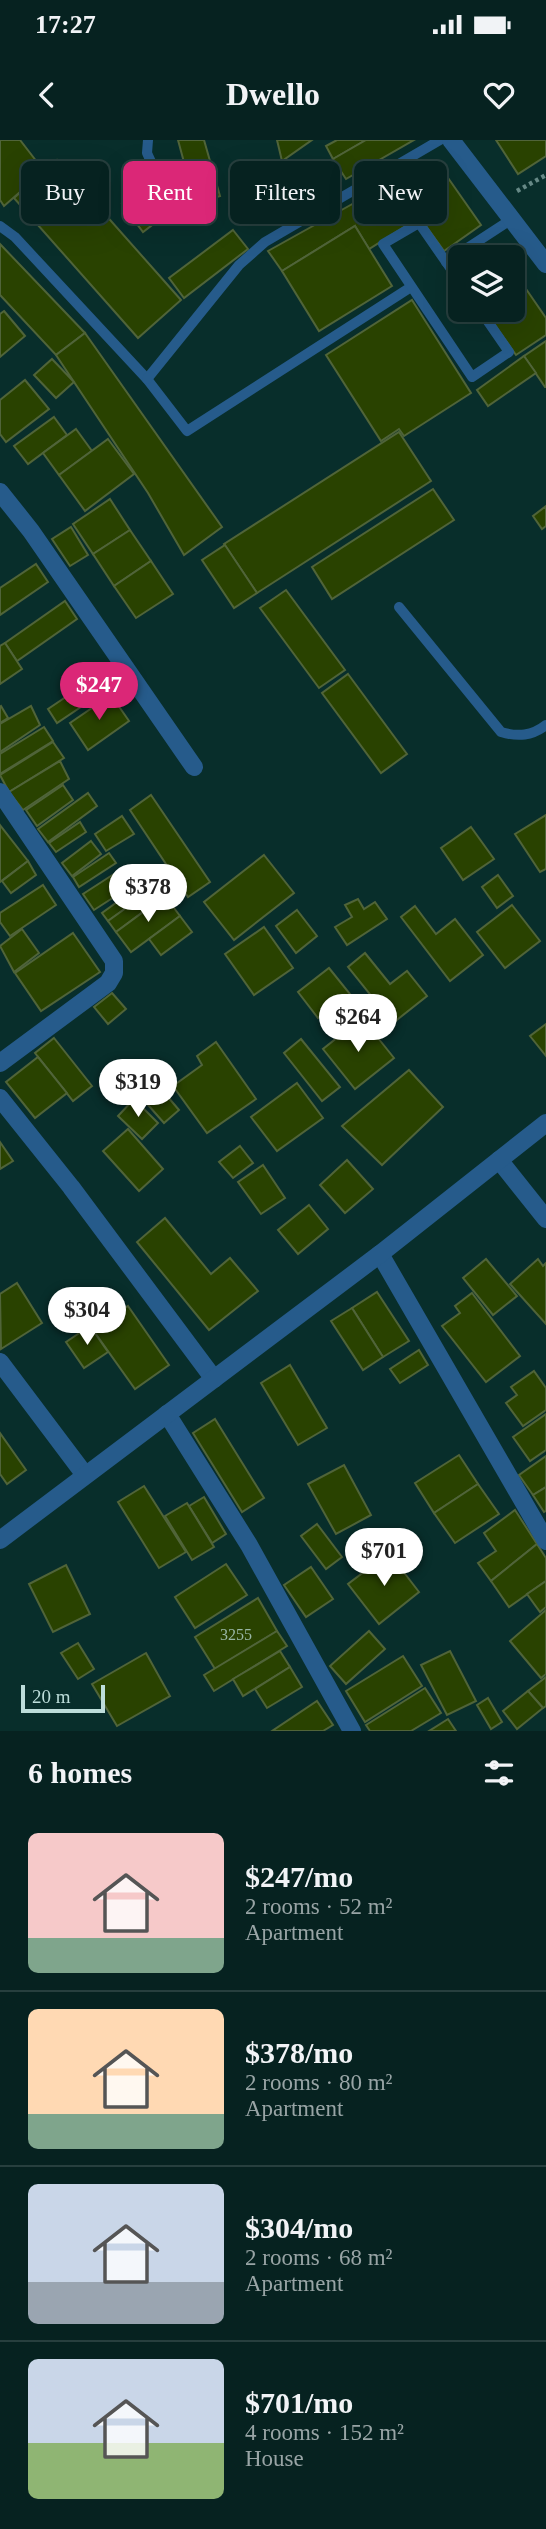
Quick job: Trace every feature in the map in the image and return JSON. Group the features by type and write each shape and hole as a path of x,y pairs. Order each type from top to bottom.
{"street":[{"path":"451,140 546,264"},
{"path":"0,492 31,531 194,767"},
{"path":"0,792 114,961 114,973 108,983 0,1063"},
{"path":"0,1098 71,1187 214,1379"},
{"path":"0,1540 380,1254 546,1123"},
{"path":"499,1160 546,1219"},
{"path":"380,1254 546,1541"},
{"path":"0,1362 85,1475"},
{"path":"167,1414 248,1545 352,1731"}],"lane":[{"path":"148,140 147,153 151,161"},
{"path":"148,379 239,265 265,242 440,140"},
{"path":"446,262 512,219"},
{"path":"448,265 419,223 383,244 472,377 509,352 488,322"},
{"path":"0,226 15,237 148,379 187,431 411,286"},
{"path":"399,607 501,733 516,736 537,733 546,725"}],"path":[{"path":"498,201 546,175"}],"building":[{"path":"0,140 20,140 36,161 21,161 21,191 4,206 0,200"},
{"path":"178,140 204,140 210,161 184,161"},
{"path":"277,140 312,140 282,161"},
{"path":"337,140 366,140 333,159 326,146"},
{"path":"366,140 414,140 377,161 354,161 354,174 346,179 340,170 340,161 333,159"},
{"path":"496,140 546,140 546,156 518,174"},
{"path":"447,176 481,225 453,245 448,245 444,251 425,224 447,224"},
{"path":"21,192 21,206 14,198"},
{"path":"354,203 354,224 409,224 369,249 355,226 282,271 268,251 316,224 340,224 340,211"},
{"path":"109,219 181,300 138,338 37,224 109,224"},
{"path":"137,224 154,224 143,232"},
{"path":"355,226 392,286 319,331 282,271"},
{"path":"233,230 248,249 184,298 169,278"},
{"path":"0,244 85,333 56,355 0,295"},
{"path":"525,287 546,318 546,335 516,355 493,322 525,322"},
{"path":"412,300 471,393 404,436 399,429 381,441 326,355"},
{"path":"4,311 25,336 0,357 0,314"},
{"path":"85,333 222,527 184,555 148,493 56,355"},
{"path":"546,341 546,387 545,387 524,356"},
{"path":"524,356 536,373 488,406 477,390"},
{"path":"52,359 74,382 56,398 34,375"},
{"path":"25,380 49,409 6,442 0,434 0,400"},
{"path":"54,417 67,435 28,464 14,446"},
{"path":"76,429 92,451 59,475 43,453"},
{"path":"399,432 431,481 257,593 224,544"},
{"path":"108,439 134,474 85,511 59,475"},
{"path":"433,489 454,520 332,599 312,567"},
{"path":"110,499 130,530 93,554 73,524"},
{"path":"546,506 546,526 542,529 533,516"},
{"path":"71,527 88,555 70,566 52,539"},
{"path":"130,530 151,561 114,586 93,554"},
{"path":"225,545 257,593 234,608 202,560"},
{"path":"151,561 173,594 136,618 114,586"},
{"path":"36,564 48,582 0,615 0,588"},
{"path":"286,590 345,670 319,688 260,608"},
{"path":"65,601 77,619 17,661 5,643"},
{"path":"5,643 22,669 0,684 0,646"},
{"path":"106,670 115,684 57,723 48,709"},
{"path":"348,674 407,754 381,773 322,693"},
{"path":"111,695 129,721 88,750 70,723"},
{"path":"31,706 40,725 0,752 0,724"},
{"path":"0,707 8,718 0,723"},
{"path":"44,727 53,741 0,774 0,754"},
{"path":"53,742 64,758 9,792 0,775"},
{"path":"60,761 69,779 23,810 9,792"},
{"path":"63,785 73,800 37,826 26,810"},
{"path":"88,793 97,806 48,842 38,829"},
{"path":"151,795 210,882 188,897 130,810"},
{"path":"546,815 546,869 540,872 515,834"},
{"path":"122,816 134,834 106,851 95,834"},
{"path":"80,822 86,832 56,852 49,843"},
{"path":"0,825 28,861 0,882"},
{"path":"471,827 494,859 463,880 441,848"},
{"path":"91,841 101,854 72,876 62,863"},
{"path":"109,853 116,863 79,887 73,877"},
{"path":"264,855 294,893 234,940 204,902"},
{"path":"28,861 36,875 11,893 2,881"},
{"path":"117,872 128,888 94,910 83,894"},
{"path":"498,875 513,896 497,908 482,887"},
{"path":"142,884 148,892 108,921 102,913"},
{"path":"43,885 56,905 10,936 0,922 0,913"},
{"path":"148,892 156,902 116,932 108,921"},
{"path":"165,896 180,916 131,952 116,932"},
{"path":"358,899 364,909 375,902 387,919 347,945 335,927 352,917 345,905"},
{"path":"512,905 540,941 505,968 477,932"},
{"path":"415,906 436,934 455,919 483,955 450,981 401,917"},
{"path":"297,910 317,936 296,953 276,926"},
{"path":"180,916 192,932 161,955 149,939"},
{"path":"264,927 293,968 254,995 225,954"},
{"path":"22,929 39,953 14,972 0,946"},
{"path":"73,933 100,972 41,1011 15,973"},
{"path":"365,953 390,984 407,971 427,996 393,1023 348,967"},
{"path":"329,968 350,994 318,1018 298,992"},
{"path":"112,993 126,1009 108,1024 94,1007"},
{"path":"362,1018 394,1058 355,1089 323,1049"},
{"path":"546,1024 546,1056 530,1036"},
{"path":"54,1038 92,1086 73,1101 35,1053"},
{"path":"301,1039 340,1087 322,1101 284,1053"},
{"path":"216,1042 256,1099 207,1133 173,1086 202,1065 197,1056"},
{"path":"38,1057 67,1093 35,1118 6,1082"},
{"path":"409,1070 443,1107 382,1165 342,1126"},
{"path":"156,1083 179,1110 164,1123 141,1097"},
{"path":"297,1083 323,1118 277,1151 251,1117"},
{"path":"134,1099 158,1123 142,1139 118,1116"},
{"path":"128,1129 163,1169 139,1191 103,1151"},
{"path":"0,1142 13,1161 0,1169"},
{"path":"240,1146 253,1163 233,1178 219,1162"},
{"path":"347,1160 373,1189 345,1213 320,1185"},
{"path":"263,1165 285,1198 261,1214 238,1182"},
{"path":"309,1205 328,1229 298,1254 278,1230"},
{"path":"165,1218 211,1274 230,1258 258,1291 209,1330 137,1242"},
{"path":"486,1259 517,1296 493,1315 463,1278"},
{"path":"538,1259 543,1266 546,1263 546,1324 510,1284"},
{"path":"17,1283 42,1323 1,1349 0,1294"},
{"path":"377,1292 409,1341 383,1357 352,1308"},
{"path":"472,1293 520,1356 486,1382 442,1326 460,1313 455,1306"},
{"path":"128,1306 169,1365 135,1389 93,1330"},
{"path":"352,1308 383,1357 363,1370 331,1321"},
{"path":"90,1326 108,1352 84,1368 66,1342"},
{"path":"419,1350 428,1365 400,1383 390,1369"},
{"path":"290,1365 327,1428 298,1445 261,1383"},
{"path":"534,1371 546,1388 546,1410 523,1426 506,1403 517,1395 511,1387"},
{"path":"546,1414 546,1450 530,1461 513,1437"},
{"path":"215,1419 264,1498 242,1512 193,1433"},
{"path":"0,1433 26,1470 7,1484 0,1474"},
{"path":"459,1455 478,1484 434,1513 415,1483"},
{"path":"546,1456 546,1487 533,1495 519,1475"},
{"path":"344,1465 371,1515 336,1534 308,1484"},
{"path":"478,1484 499,1514 455,1543 434,1513"},
{"path":"144,1486 186,1552 159,1568 118,1502"},
{"path":"546,1487 546,1511 544,1512 533,1495"},
{"path":"204,1497 226,1534 212,1543 189,1506"},
{"path":"187,1503 214,1547 192,1560 165,1516"},
{"path":"515,1510 537,1544 491,1581 478,1563 496,1551 484,1533"},
{"path":"317,1524 342,1557 326,1569 301,1536"},
{"path":"537,1544 546,1558 546,1581 509,1607 491,1581"},
{"path":"389,1553 419,1592 379,1624 348,1584"},
{"path":"226,1564 247,1595 195,1628 175,1597"},
{"path":"66,1565 90,1614 53,1632 29,1584"},
{"path":"311,1567 333,1599 306,1617 284,1585"},
{"path":"546,1581 546,1607 540,1612 527,1594"},
{"path":"258,1598 277,1631 215,1669 195,1637"},
{"path":"546,1610 546,1674 541,1678 510,1641"},
{"path":"277,1631 287,1646 214,1691 204,1675"},
{"path":"369,1631 385,1649 346,1684 330,1666"},
{"path":"78,1643 94,1669 78,1679 61,1653"},
{"path":"280,1651 290,1667 243,1696 233,1679"},
{"path":"450,1651 476,1701 447,1715 421,1665"},
{"path":"146,1653 170,1696 117,1726 92,1684"},
{"path":"403,1656 422,1686 365,1722 346,1691"},
{"path":"290,1667 302,1687 267,1708 255,1689"},
{"path":"546,1677 546,1706 543,1708 528,1691"},
{"path":"425,1688 441,1713 411,1731 370,1731 366,1725"},
{"path":"528,1691 543,1708 517,1729 503,1711"},
{"path":"488,1698 502,1722 491,1729 477,1705"},
{"path":"317,1701 333,1725 323,1731 272,1731"},
{"path":"448,1719 456,1731 429,1731"}]}
